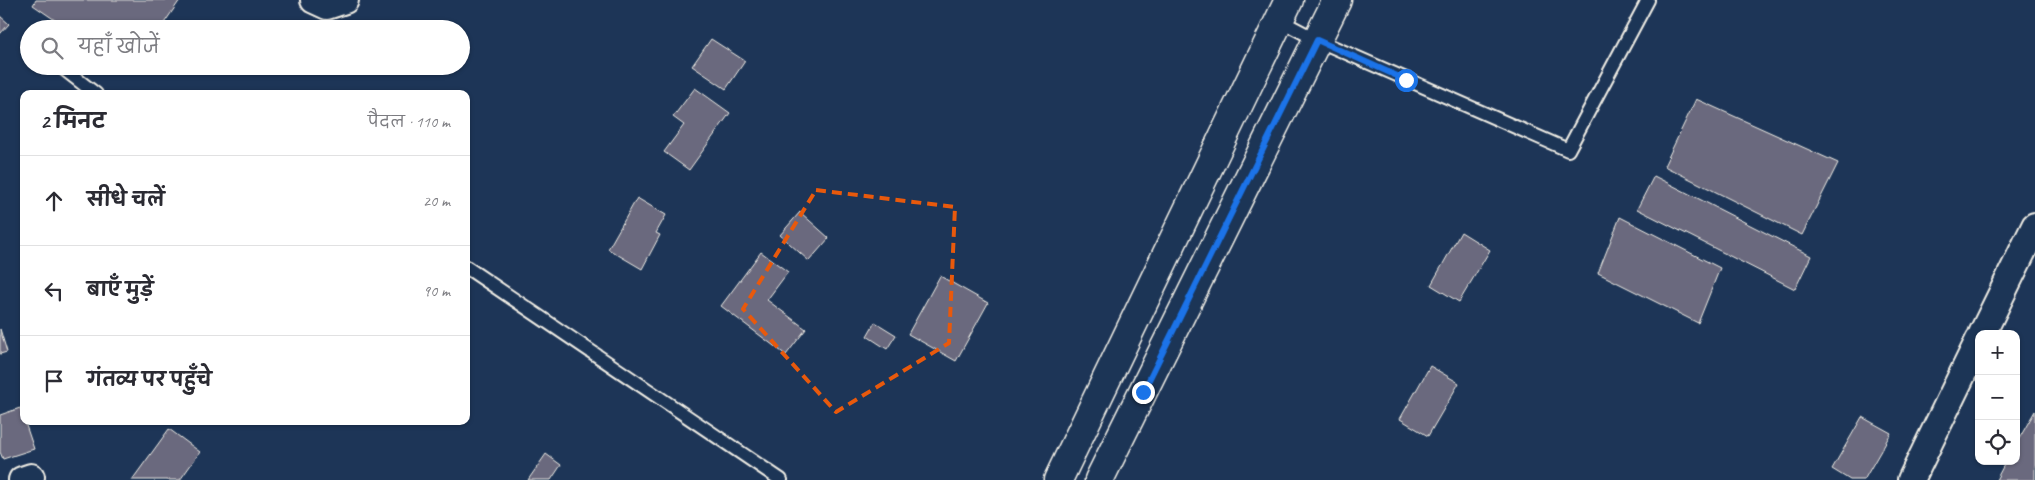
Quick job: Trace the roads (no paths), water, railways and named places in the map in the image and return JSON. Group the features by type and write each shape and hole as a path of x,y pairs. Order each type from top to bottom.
{"street":[{"path":"314,0 327,6 345,0"},
{"path":"1099,480 1337,0"},
{"path":"1058,480 1284,10"},
{"path":"1984,330 2035,226"},
{"path":"1911,480 1975,348"}],"lane":[{"path":"1284,10 1317,40 1568,150 1648,0"},
{"path":"72,75 91,90"},
{"path":"470,270 782,480"}]}
